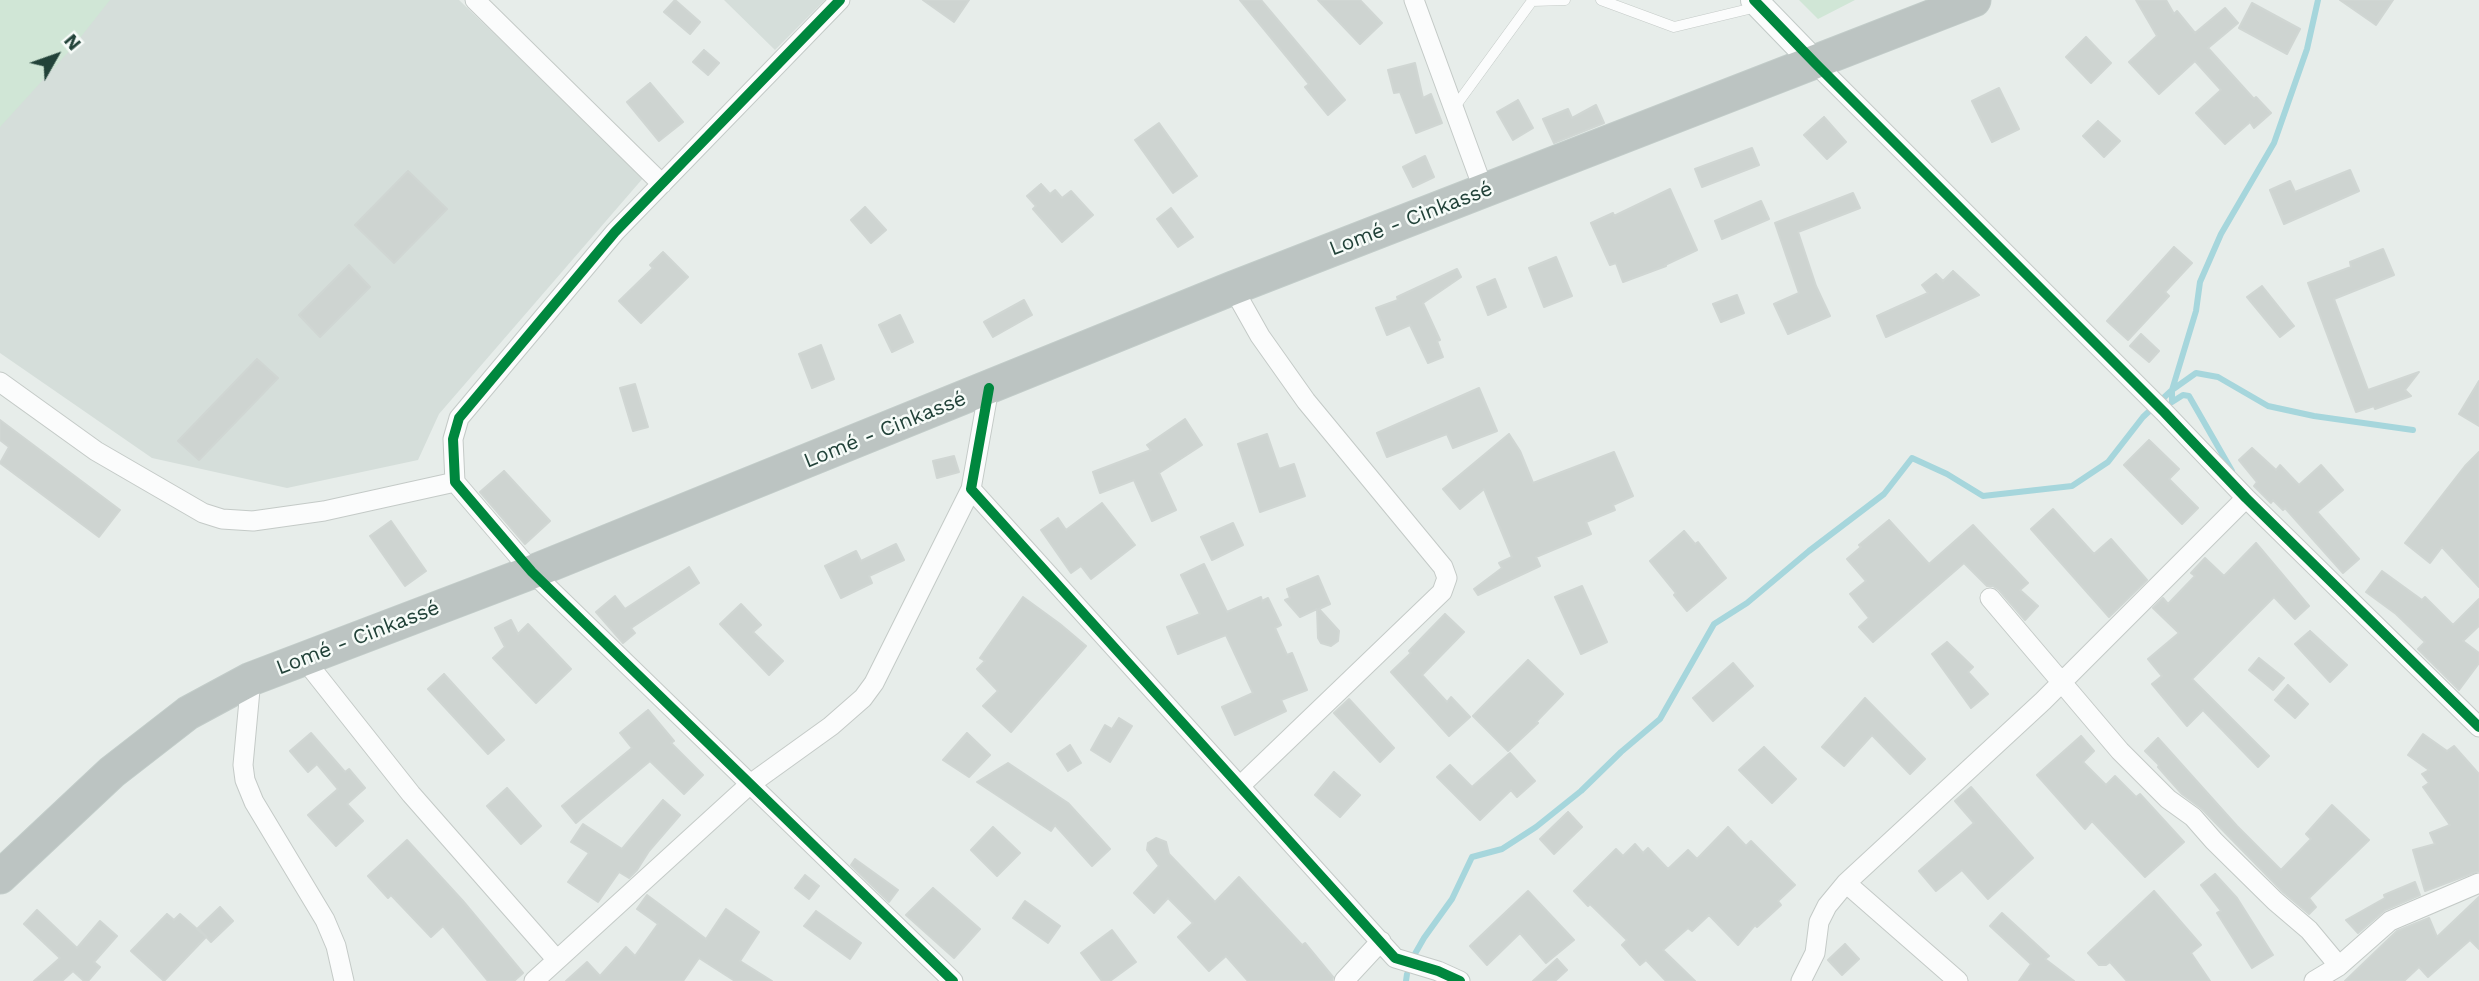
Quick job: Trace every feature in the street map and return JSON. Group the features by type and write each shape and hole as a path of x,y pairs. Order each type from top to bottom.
{"highway":[{"name":"Lomé - Cinkassé","path":"0,877 112,772 152,740 188,713 251,680 532,572 1233,288 1974,0"}],"street":[{"path":"475,0 662,184"},
{"path":"840,0 587,264 458,418 453,439 455,482 532,572 953,981"},
{"path":"1414,0 1484,191"},
{"path":"1758,3 2246,498 2479,726"},
{"path":"1233,288 1260,336 1306,401 1443,567 1447,578 1442,592 1240,786"},
{"path":"0,382 96,451 204,513 222,519 253,521 324,511 455,482"},
{"path":"534,981 749,785 831,726 863,698 874,683 971,489 989,388"},
{"path":"971,489 1395,958 1460,981"},
{"path":"1801,981 1815,953 1819,922 1826,906 1846,883 2061,682 2246,498"},
{"path":"1990,598 2120,751 2168,799 2193,817 2275,901 2309,930 2339,966"},
{"path":"304,659 411,794 557,960"},
{"path":"251,680 243,765 245,780 254,802 325,920 336,946 344,981"},
{"path":"1846,883 1958,981"},
{"path":"2314,981 2339,966 2390,921 2479,883"},
{"path":"1344,981 1381,941"}],"lane":[{"path":"1454,108 1532,1 1566,0"},
{"path":"1601,0 1674,27 1758,3"}],"shaded area":[{"path":"0,0 459,0 644,177 439,414 418,460 287,488 152,458 0,353"},
{"path":"724,0 825,0 775,50"}],"green space":[{"path":"0,0 110,0 72,48 0,127"},
{"path":"1799,0 1855,0 1818,19"}],"building":[{"path":"675,0 700,22 690,34 664,12"},
{"path":"923,0 969,0 954,22"},
{"path":"1240,0 1261,0 1345,100 1328,115 1305,87 1309,84"},
{"path":"1318,0 1360,0 1382,23 1360,44"},
{"path":"2136,0 2166,0 2174,14 2177,11 2195,33 2225,8 2238,23 2208,48 2254,99 2256,97 2271,113 2254,128 2250,122 2225,144 2196,113 2221,90 2195,61 2159,94 2129,62 2157,36"},
{"path":"2340,0 2393,0 2376,25"},
{"path":"2252,3 2300,29 2287,54 2239,28"},
{"path":"2086,37 2111,63 2091,83 2066,57"},
{"path":"704,50 719,63 708,75 693,62"},
{"path":"1415,63 1423,98 1431,94 1442,123 1416,133 1400,92 1394,93 1388,70"},
{"path":"650,83 683,122 659,141 627,102"},
{"path":"1999,88 2019,129 1992,142 1972,101"},
{"path":"1518,100 1533,128 1513,140 1497,112"},
{"path":"1596,105 1604,123 1554,143 1543,119 1568,109 1572,118"},
{"path":"1824,117 1846,142 1827,159 1804,135"},
{"path":"2098,121 2120,141 2104,157 2083,136"},
{"path":"1159,123 1197,176 1173,193 1135,140"},
{"path":"1752,148 1759,165 1702,187 1695,169"},
{"path":"1425,156 1434,177 1413,187 1403,167"},
{"path":"2350,170 2359,191 2284,224 2270,190 2290,181 2295,192"},
{"path":"408,171 447,209 394,263 355,225"},
{"path":"1041,184 1050,194 1055,190 1062,198 1071,191 1093,215 1062,242 1033,209 1036,206 1027,196"},
{"path":"1670,189 1697,250 1666,266 1623,282 1616,263 1610,265 1591,223 1613,213 1614,216"},
{"path":"1853,193 1860,208 1798,232 1816,286 1830,316 1788,334 1774,304 1799,293 1775,223"},
{"path":"1761,201 1769,219 1722,239 1715,221"},
{"path":"865,207 886,230 871,243 851,220"},
{"path":"1171,208 1193,237 1178,247 1157,219"},
{"path":"2174,247 2192,263 2165,292 2169,296 2128,340 2107,321"},
{"path":"2383,249 2394,275 2334,299 2368,390 2419,372 2405,390 2411,396 2375,409 2374,406 2356,412 2308,283 2351,267 2350,262"},
{"path":"663,252 688,277 641,323 619,301 653,268 650,265"},
{"path":"1556,257 1572,296 1544,307 1529,268"},
{"path":"349,265 370,287 320,337 299,315"},
{"path":"1457,269 1461,277 1423,303 1440,340 1437,341 1443,357 1428,363 1410,325 1387,335 1376,308 1398,300 1397,297"},
{"path":"1953,271 1979,295 1886,337 1877,316 1928,293 1922,285 1936,274 1943,281"},
{"path":"1495,279 1506,307 1488,315 1477,287"},
{"path":"2262,286 2294,326 2280,337 2247,297"},
{"path":"1737,295 1744,313 1721,322 1713,304"},
{"path":"1024,300 1032,315 993,337 984,322"},
{"path":"900,315 913,342 892,352 879,325"},
{"path":"2141,334 2159,351 2149,362 2130,346"},
{"path":"821,345 834,379 812,388 799,354"},
{"path":"257,359 278,378 199,460 178,441"},
{"path":"2479,381 2479,426 2459,414"},
{"path":"635,384 648,427 633,431 620,388"},
{"path":"1479,388 1497,431 1453,448 1447,434 1387,457 1377,433"},
{"path":"1185,419 1202,445 1159,473 1176,510 1152,521 1134,480 1100,493 1093,472 1151,450 1147,445"},
{"path":"0,420 120,510 99,537 0,463 9,447 0,440"},
{"path":"1267,434 1279,469 1294,464 1305,496 1260,512 1238,444"},
{"path":"1509,434 1520,451 1533,483 1614,452 1633,496 1613,505 1615,510 1586,522 1591,534 1536,557 1540,566 1478,595 1474,589 1502,568 1499,563 1512,557 1484,489 1460,509 1443,489"},
{"path":"2149,440 2179,469 2169,479 2198,508 2182,524 2124,465"},
{"path":"2252,448 2276,470 2280,465 2299,485 2321,465 2343,490 2317,512 2359,559 2343,573 2285,508 2283,510 2273,500 2271,503 2254,486 2257,482 2239,460"},
{"path":"2479,452 2479,587 2442,547 2430,563 2405,543"},
{"path":"954,456 959,472 937,478 933,461"},
{"path":"504,471 550,521 525,544 480,492"},
{"path":"1102,503 1135,545 1091,579 1081,566 1071,573 1041,530 1058,518 1066,530"},
{"path":"2053,509 2094,554 2111,539 2147,580 2109,617 2031,529"},
{"path":"1889,520 1929,564 1973,525 2028,583 2020,590 2038,606 2025,620 1999,590 1987,586 1964,563 1873,642 1859,627 1869,618 1850,594 1866,581 1847,559"},
{"path":"391,521 426,571 405,586 370,536"},
{"path":"1233,523 1243,545 1212,560 1201,537"},
{"path":"1684,531 1695,544 1698,542 1726,578 1687,611 1650,561"},
{"path":"2256,543 2309,606 2295,619 2274,597 2192,679 2269,756 2258,767 2203,710 2187,726 2152,684 2162,676 2148,659 2179,633 2153,608 2163,598 2168,604 2195,576 2191,573 2205,558 2224,576"},
{"path":"896,544 904,560 869,576 872,583 841,598 825,566 856,551 861,561"},
{"path":"1204,564 1227,612 1261,597 1262,601 1268,598 1281,625 1275,628 1287,655 1292,653 1307,690 1281,700 1286,711 1235,735 1222,707 1253,693 1226,635 1178,654 1167,627 1200,614 1181,575"},
{"path":"689,567 699,583 631,628 635,633 623,643 596,612 615,596 625,609"},
{"path":"2382,571 2422,600 2425,597 2453,625 2479,599 2479,626 2463,641 2479,653 2479,663 2459,690 2418,649 2425,642 2396,614 2366,592"},
{"path":"1318,576 1330,604 1319,609 1339,631 1338,641 1331,646 1321,643 1318,638 1317,609 1300,617 1285,600 1290,598 1287,589"},
{"path":"1582,586 1607,642 1581,654 1555,597"},
{"path":"1023,597 1086,646 1011,732 983,706 998,691 977,669 985,661 980,658"},
{"path":"741,604 761,625 753,632 783,661 769,675 720,624"},
{"path":"1445,614 1464,632 1422,675 1447,702 1451,697 1470,717 1449,736 1391,672"},
{"path":"511,620 518,634 528,624 571,669 536,703 493,658 505,647 495,628"},
{"path":"2310,631 2347,665 2330,682 2295,644"},
{"path":"1947,642 1973,667 1968,672 1988,694 1971,708 1932,654"},
{"path":"2259,658 2284,678 2273,690 2249,670"},
{"path":"1528,660 1563,694 1536,722 1538,723 1508,751 1473,716"},
{"path":"1733,663 1753,686 1713,721 1693,698"},
{"path":"444,674 504,740 488,754 428,689"},
{"path":"2288,685 2308,704 2295,718 2275,700"},
{"path":"1865,698 1925,759 1910,774 1872,735 1844,766 1822,747"},
{"path":"1349,699 1394,748 1380,762 1334,713"},
{"path":"648,710 674,741 671,743 703,775 684,794 650,761 576,823 562,806 632,748 620,733"},
{"path":"1119,718 1132,726 1110,762 1091,750 1105,725 1112,729"},
{"path":"311,733 345,772 349,769 365,788 347,804 363,821 336,846 308,815 338,789 317,764 308,772 290,751"},
{"path":"967,733 990,755 969,777 943,760"},
{"path":"2423,734 2447,751 2454,746 2479,774 2479,871 2425,891 2413,850 2435,844 2430,833 2450,825 2423,787 2429,783 2422,774 2429,770 2408,755"},
{"path":"2081,736 2094,751 2083,762 2106,785 2115,776 2136,797 2140,794 2184,842 2145,877 2092,821 2085,829 2037,775"},
{"path":"2158,738 2237,826 2281,870 2311,839 2306,834 2332,805 2369,840 2309,898 2316,907 2309,914 2283,892 2202,809 2182,794 2158,767 2145,751"},
{"path":"1070,745 1081,763 1068,771 1057,754"},
{"path":"1764,747 1796,779 1772,803 1739,770"},
{"path":"1510,753 1535,781 1517,797 1511,790 1480,820 1437,777 1450,765 1472,787"},
{"path":"1008,763 1068,803 1110,849 1092,866 1055,825 1051,831 977,782"},
{"path":"1334,772 1360,795 1340,817 1315,795"},
{"path":"1971,787 2033,858 1988,899 1962,870 1936,891 1919,871 1974,823 1955,801"},
{"path":"507,788 541,826 521,844 487,806"},
{"path":"663,800 680,815 629,878 619,872 598,902 568,882 589,853 571,842 583,824 622,849"},
{"path":"1568,812 1582,827 1554,854 1540,839"},
{"path":"993,827 1020,853 997,876 971,850"},
{"path":"1728,827 1746,846 1751,841 1795,885 1778,901 1781,905 1757,927 1755,925 1738,945 1709,915 1692,931 1688,928 1663,950 1695,981 1666,981 1646,960 1640,965 1622,945 1627,940 1574,891 1616,849 1623,856 1635,844 1643,853 1648,848 1668,869 1688,850 1697,859"},
{"path":"1156,838 1166,842 1169,854 1215,902 1239,877 1302,945 1305,943 1333,977 1332,981 1248,981 1226,956 1209,971 1178,937 1193,923 1168,898 1154,913 1134,893 1159,866 1147,850 1148,843"},
{"path":"407,840 463,901 523,973 514,981 488,981 443,926 431,937 391,895 388,898 368,876"},
{"path":"855,859 898,890 889,902 851,865"},
{"path":"2215,874 2237,898 2273,955 2252,968 2217,913 2221,911 2201,885"},
{"path":"805,875 819,886 809,899 795,888"},
{"path":"2415,882 2420,895 2385,910 2358,933 2346,920 2385,898 2384,895"},
{"path":"933,888 980,929 954,958 906,915"},
{"path":"1528,891 1574,940 1546,963 1520,933 1487,965 1470,946"},
{"path":"2154,891 2201,945 2191,953 2210,981 2127,981 2110,962 2099,965 2088,953"},
{"path":"647,895 706,939 726,909 759,932 740,961 772,981 735,981 699,958 683,981 566,981 587,962 600,976 626,947 635,956 658,924 637,909"},
{"path":"2479,897 2479,949 2470,940 2428,977 2419,967 2404,981 2345,981 2397,931 2429,918 2437,937"},
{"path":"1025,901 1060,926 1048,943 1013,918"},
{"path":"220,907 233,921 211,942 198,928"},
{"path":"37,910 77,948 100,921 117,936 94,962 100,967 88,981 84,981 73,971 62,981 34,981 60,958 24,924"},
{"path":"816,911 861,943 850,959 804,926"},
{"path":"2002,913 2049,956 2045,959 2074,981 2019,981 2031,964 1990,926"},
{"path":"167,914 174,920 180,914 206,937 164,981 131,951"},
{"path":"1112,930 1136,962 1110,981 1102,981 1081,953"},
{"path":"1845,944 1859,959 1842,975 1828,960"},
{"path":"1557,959 1567,970 1555,981 1533,981"}],"waterway":[{"path":"2232,471 2189,396 2183,395 2172,402 2172,390 2196,311 2200,282 2221,234 2274,143 2307,49 2318,0"},
{"path":"1412,959 1452,899 1472,857 1502,849 1536,827 1581,791 1660,719 1714,624 1747,603 1884,494 1912,458 1947,474 1983,496 2072,486 2108,462 2143,417 2172,390 2196,373 2218,377 2268,406 2314,416 2413,430"},
{"path":"1406,981 1407,974"}],"cycle path":[{"path":"840,0 615,232 459,418 453,439 455,482 532,572 953,981"},
{"path":"1754,0 2164,412 2246,498 2479,727"},
{"path":"989,388 971,489 1395,958 1460,981"}]}
